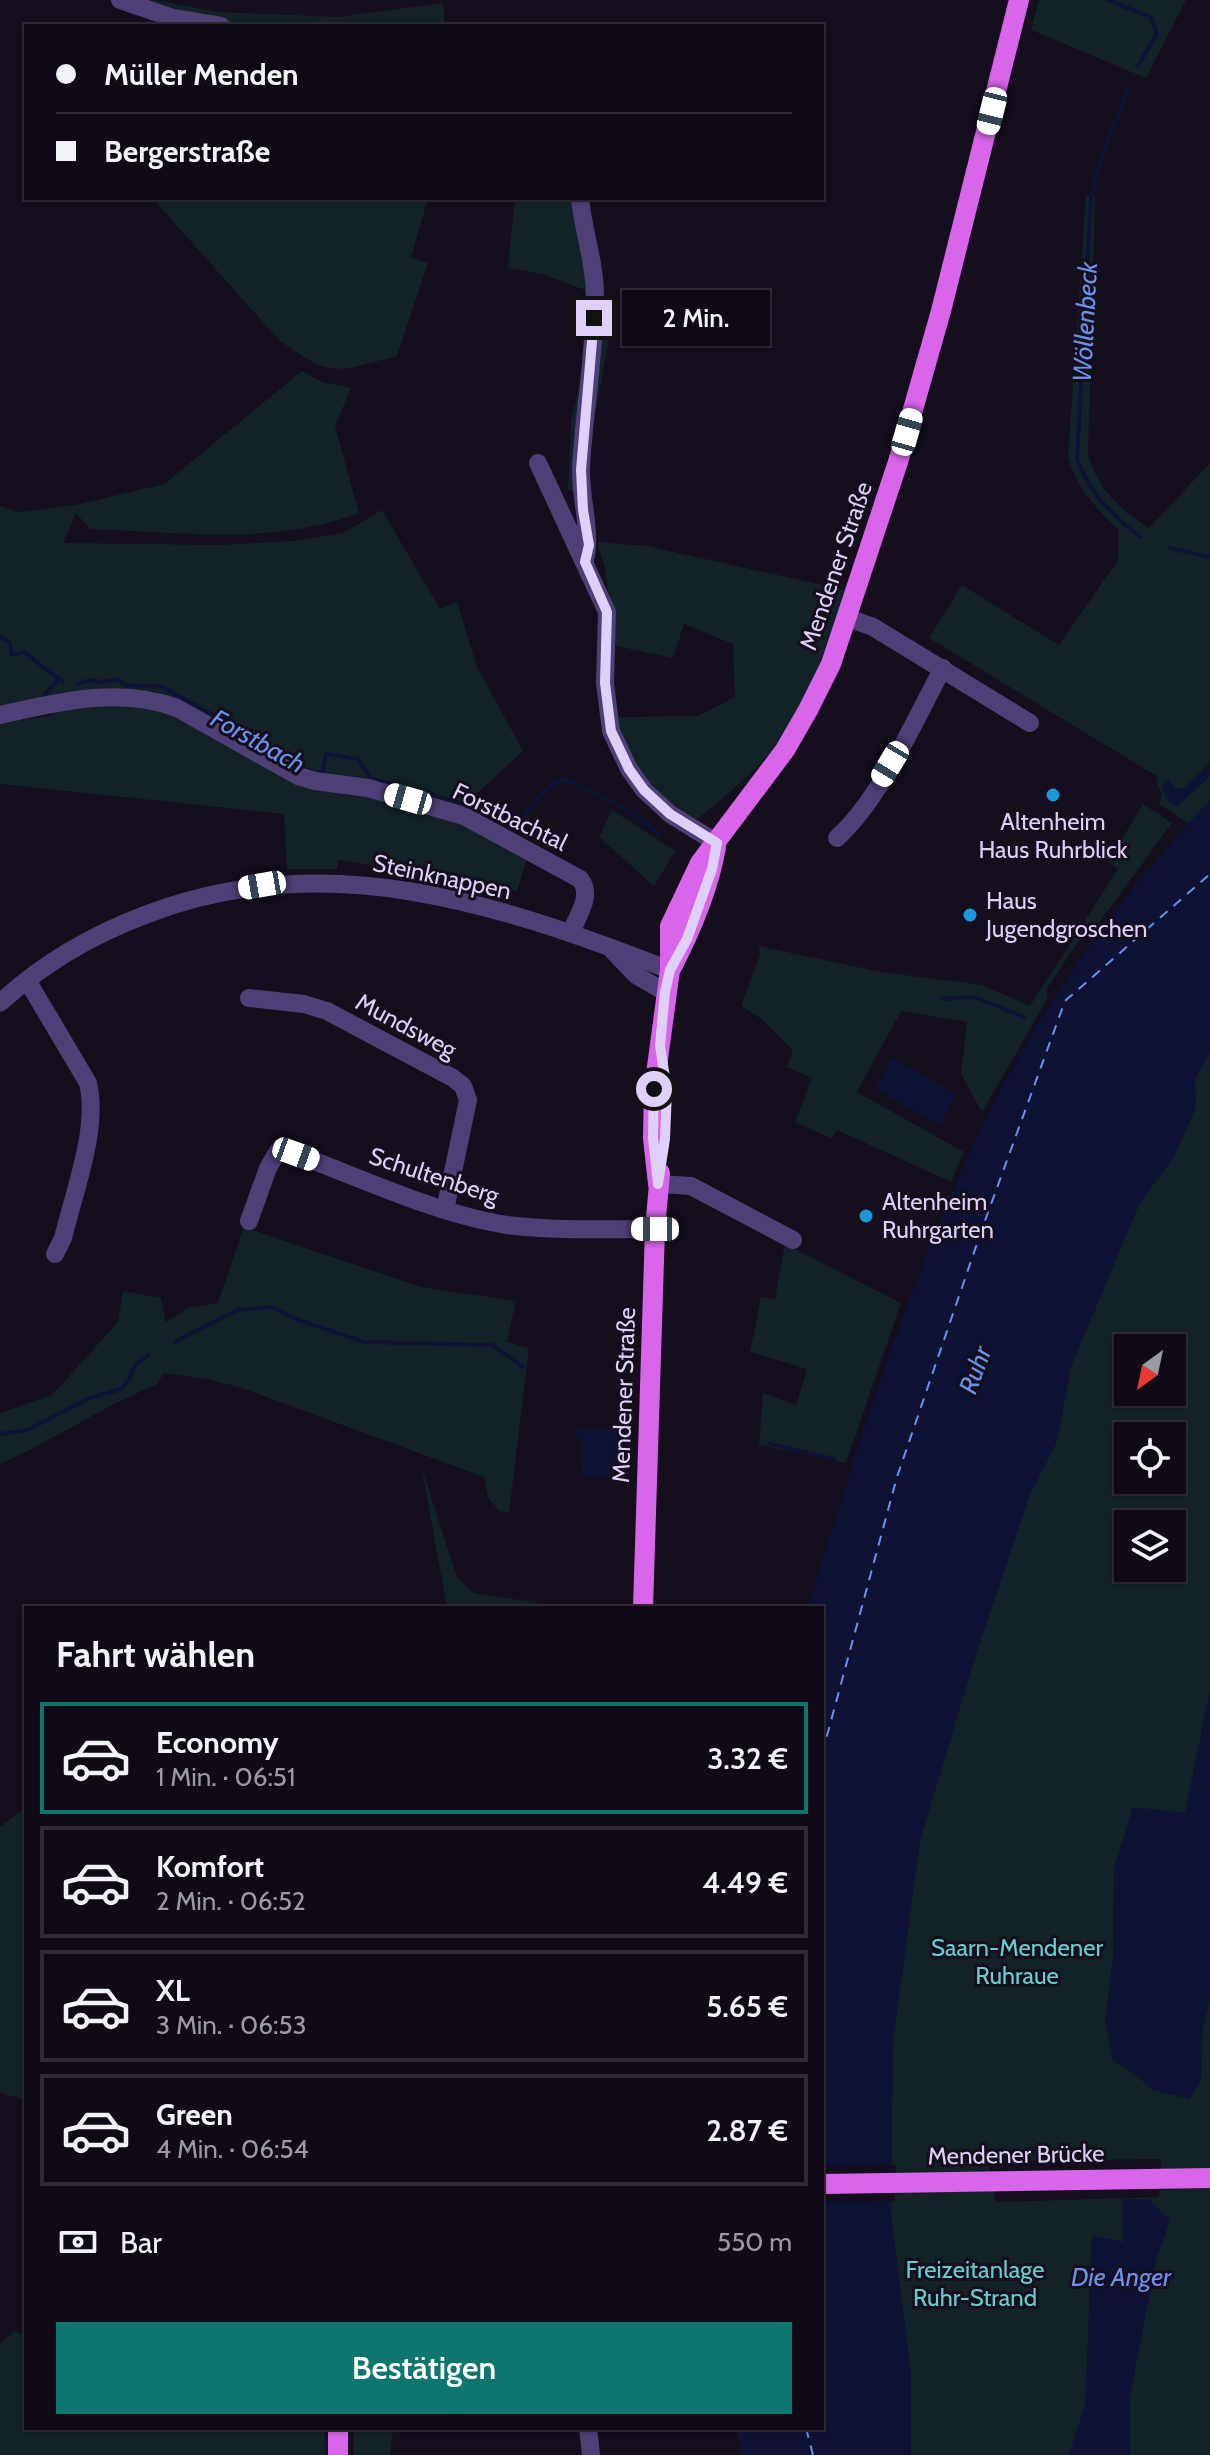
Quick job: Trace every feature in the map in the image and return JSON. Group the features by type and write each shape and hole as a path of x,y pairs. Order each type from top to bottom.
{"main road":[{"name":"Mendener Straße","path":"643,1606 655,1229 667,1090 660,1046 670,970 670,926 694,874 785,750 831,664 898,462 941,311 1019,0"},
{"name":"Mendener Brücke","path":"824,2184 1210,2178"},
{"path":"338,2430 338,2455"}],"street":[{"path":"120,0 173,18 209,24"},
{"path":"580,200 595,294 592,365 581,470 589,545 585,562"},
{"path":"538,463 607,612 605,683 611,731 629,769 644,790 670,814 717,843"},
{"path":"848,618 873,627 1030,723"},
{"path":"837,838 854,822 943,668"},
{"name":"Forstbachtal","path":"0,715 87,698 155,700 177,708 307,779 368,788 464,816 580,879 587,896 571,932"},
{"name":"Steinknappen","path":"0,1003 57,959 122,924 165,907 211,894 262,885 313,882 407,890 571,932 670,970"},
{"name":"Steinknappen","path":"611,948 636,975 665,992"},
{"path":"27,980 88,1083 93,1102 63,1238 55,1254"},
{"name":"Mundsweg","path":"249,998 304,1004 327,1011 463,1086 468,1100 445,1210"},
{"name":"Schultenberg","path":"249,1221 268,1168 278,1151 296,1154 445,1210 504,1224 554,1229 655,1229"},
{"path":"658,1184 691,1186 793,1240"},
{"path":"588,2430 591,2455"}],"green space":[{"path":"113,0 155,0 218,12 338,17 443,3 445,24 162,24 112,5"},
{"path":"1039,0 1186,0 1146,78 1031,30"},
{"path":"1086,195 1095,197 1088,454 1092,467 1111,497 1149,528 1210,463 1210,838 1159,804 1162,794 1156,781 1158,777 929,638 962,585 1059,645 1118,560 1119,530 1088,497 1068,458"},
{"path":"154,200 427,200 411,258 428,263 397,356 360,366 334,368 310,361 278,339"},
{"path":"515,200 587,200 602,271 608,343 591,440 587,493 568,490 571,420 586,361 585,290 543,274 508,268"},
{"path":"302,371 322,382 351,388 335,426 359,513 294,530 192,534 90,529 76,513 63,543 221,545 294,541 343,533 382,510 440,609 457,601 477,667 523,751 454,815 527,858 517,891 461,878 338,860 337,869 287,869 284,814 0,784 0,506 18,512 76,505 164,484","holes":["156,691 158,705 73,703 49,716 13,721 70,693"]},
{"path":"597,542 647,546 845,590 812,683 789,726 751,773 694,822 686,819 632,765 621,739 618,717 698,716 735,697 733,644 684,624 673,658 616,646 605,569"},
{"path":"1143,804 1172,823 1088,938 1082,936 1046,990 1048,998 982,1112 961,1074 967,1022 901,1011 857,1092 964,1152 951,1182 837,1130 832,1139 795,1122 812,1078 787,1067 793,1050 763,1020 741,1006 760,955 759,946 881,972 983,985 1030,1006 1118,869 1108,862"},
{"path":"612,810 675,851 654,886 599,837"},
{"name":"Saarn-Mendener Ruhraue","path":"1210,938 1210,2455 911,2455 911,2376 891,2215 892,2163 824,1912 824,1900","holes":["1161,2159 1159,2197 996,2202 988,2161"]},
{"path":"244,1227 421,1287 516,1301 507,1342 529,1348 509,1513 499,1511 488,1497 484,1477 242,1388 208,1379 164,1373 157,1384 0,1464 0,1413 52,1395 118,1322 123,1291 161,1298 166,1322 188,1308 218,1303"},
{"path":"785,1244 901,1303 846,1463 759,1445 763,1393 796,1405 807,1369 750,1352 761,1297 775,1299"},
{"path":"421,1465 457,1578 474,1593 538,1603 538,1606 447,1606"},
{"path":"19,1812 24,1812 24,2099 0,2093 0,1827"},
{"path":"14,2331 24,2336 24,2430 324,2430 326,2455 0,2455 0,2344"},
{"path":"354,2430 393,2430 390,2455 353,2455"}],"water":[{"path":"1210,762 1210,776 1177,807 1168,801 1161,786 1168,779 1175,788 1185,788"},
{"name":"Ruhr","path":"1210,800 1210,1053 1195,1079 1196,1107 1175,1155 1139,1205 1071,1367 1057,1442 1030,1495 978,1648 920,1841 893,2043 891,2215 911,2376 911,2455 742,2455 736,2430 824,2430 824,1606 810,1606 813,1592 900,1326 940,1221 985,1120 1070,974 1137,883"},
{"path":"893,1058 957,1094 940,1125 875,1089"},
{"path":"577,1429 631,1430 630,1475 610,1479 604,1476 582,1477 581,1440 574,1435"},
{"path":"1210,1689 1210,2000 1203,2027 1201,2081 1189,2099 1152,2090 1136,2075 1113,2061 1105,2023 1113,1956 1114,1868 1133,1807 1185,1813"},
{"name":"Die Anger","path":"1122,2199 1149,2199 1170,2220 1156,2261 1130,2396 1130,2455 1069,2455 1085,2404 1092,2235 1123,2242"}],"pier":[{"path":"896,2165 895,2201 824,2202 824,2166"}],"waterway":[{"name":"Wöllenbeck","path":"1107,0 1151,17 1157,34 1138,66"},
{"name":"Wöllenbeck","path":"1128,89 1100,161 1091,198 1077,460 1103,503 1140,537"},
{"name":"Wöllenbeck","path":"1169,548 1210,557"},
{"name":"Forstbach","path":"0,637 10,643 12,655 24,652 63,682"},
{"path":"44,699 60,678"},
{"name":"Forstbach","path":"77,684 116,679 126,685 162,687 309,771 322,773 326,754 358,759 371,779 466,805 487,818"},
{"name":"Forstbach","path":"508,832 515,831 530,808 563,779 625,809 658,834"},
{"name":"Forstbach","path":"942,999 974,997 1024,1017"},
{"path":"175,1342 238,1310 271,1307 301,1321 364,1342 492,1345 523,1367"},
{"path":"0,1434 28,1430 87,1399 121,1389 135,1365 148,1355"},
{"path":"770,1444 834,1459"}],"ferry route":[{"path":"824,1747 897,1477 1065,1001 1210,874"},
{"path":"807,2430 813,2455"}],"place":[{"name":"Altenheim Haus Ruhrblick","path":"1053,795"},
{"name":"Haus Jugendgroschen","path":"970,915"},
{"name":"Altenheim Ruhrgarten","path":"866,1216"}],"route":[{"path":"594,318 581,470 589,545 585,562 607,612 605,683 611,731 629,769 644,790 670,814 717,843 712,869 687,939 670,970 665,992 660,1046 667,1090 665,1139 658,1184 653,1138 654,1089"}],"park label":[{"name":"Freizeitanlage Ruhr-Strand","path":"975,2284"}]}
